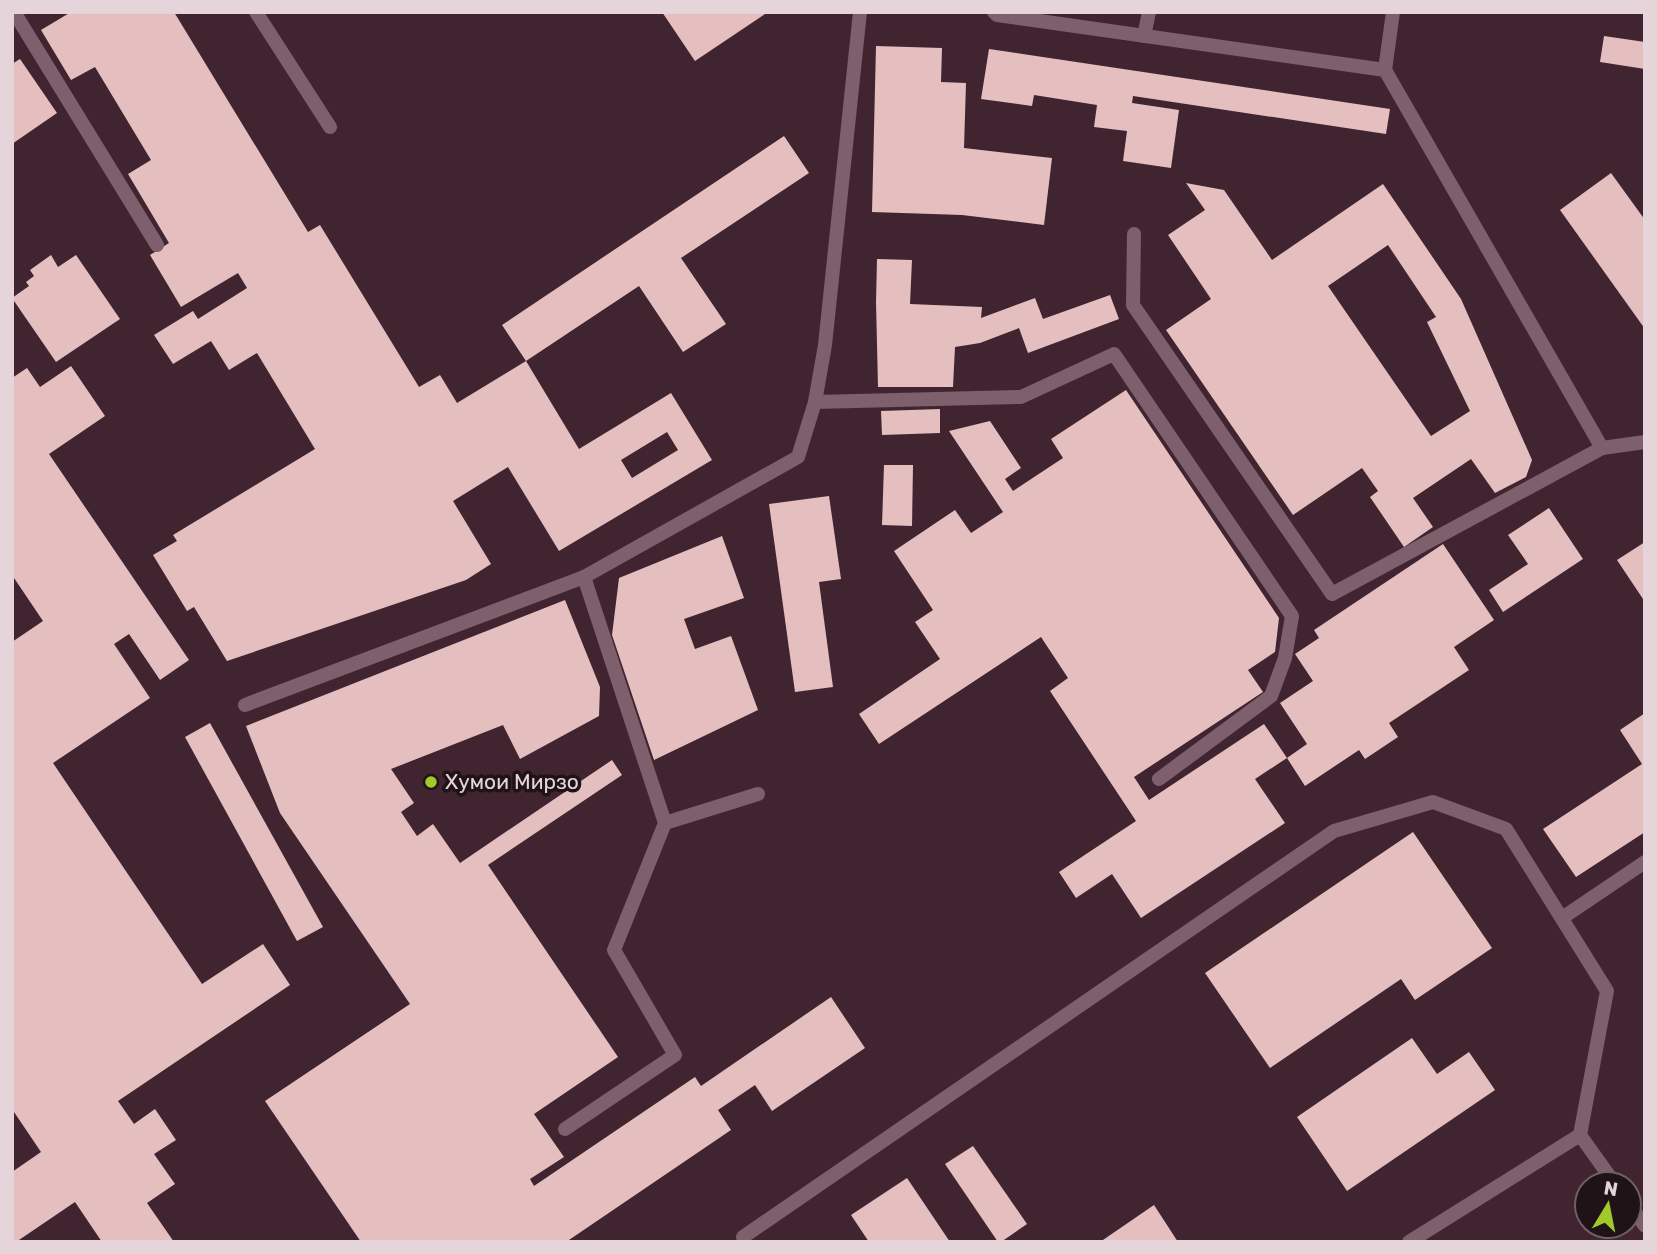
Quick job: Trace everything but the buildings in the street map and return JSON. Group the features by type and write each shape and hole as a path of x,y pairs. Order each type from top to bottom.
{"lane":[{"path":"14,12 157,244"},
{"path":"256,12 330,127"},
{"path":"245,705 584,577 798,457 815,402 825,345 860,12"},
{"path":"994,12 996,15 1385,70"},
{"path":"1144,36 1149,12"},
{"path":"1393,12 1385,70 1602,449"},
{"path":"1134,234 1133,305 1332,594 1602,449 1645,442"},
{"path":"815,402 1021,397 1114,354 1292,616 1284,658 1271,696 1159,779"},
{"path":"565,1129 675,1055 614,950 665,823 584,577"},
{"path":"665,823 758,794"},
{"path":"743,1237 1334,831 1433,803 1506,829 1607,991 1580,1135 1605,1170"},
{"path":"1562,918 1645,862"},
{"path":"1409,1242 1580,1135"}],"place":[{"name":"Хумои Мирзо","path":"431,782"}]}
